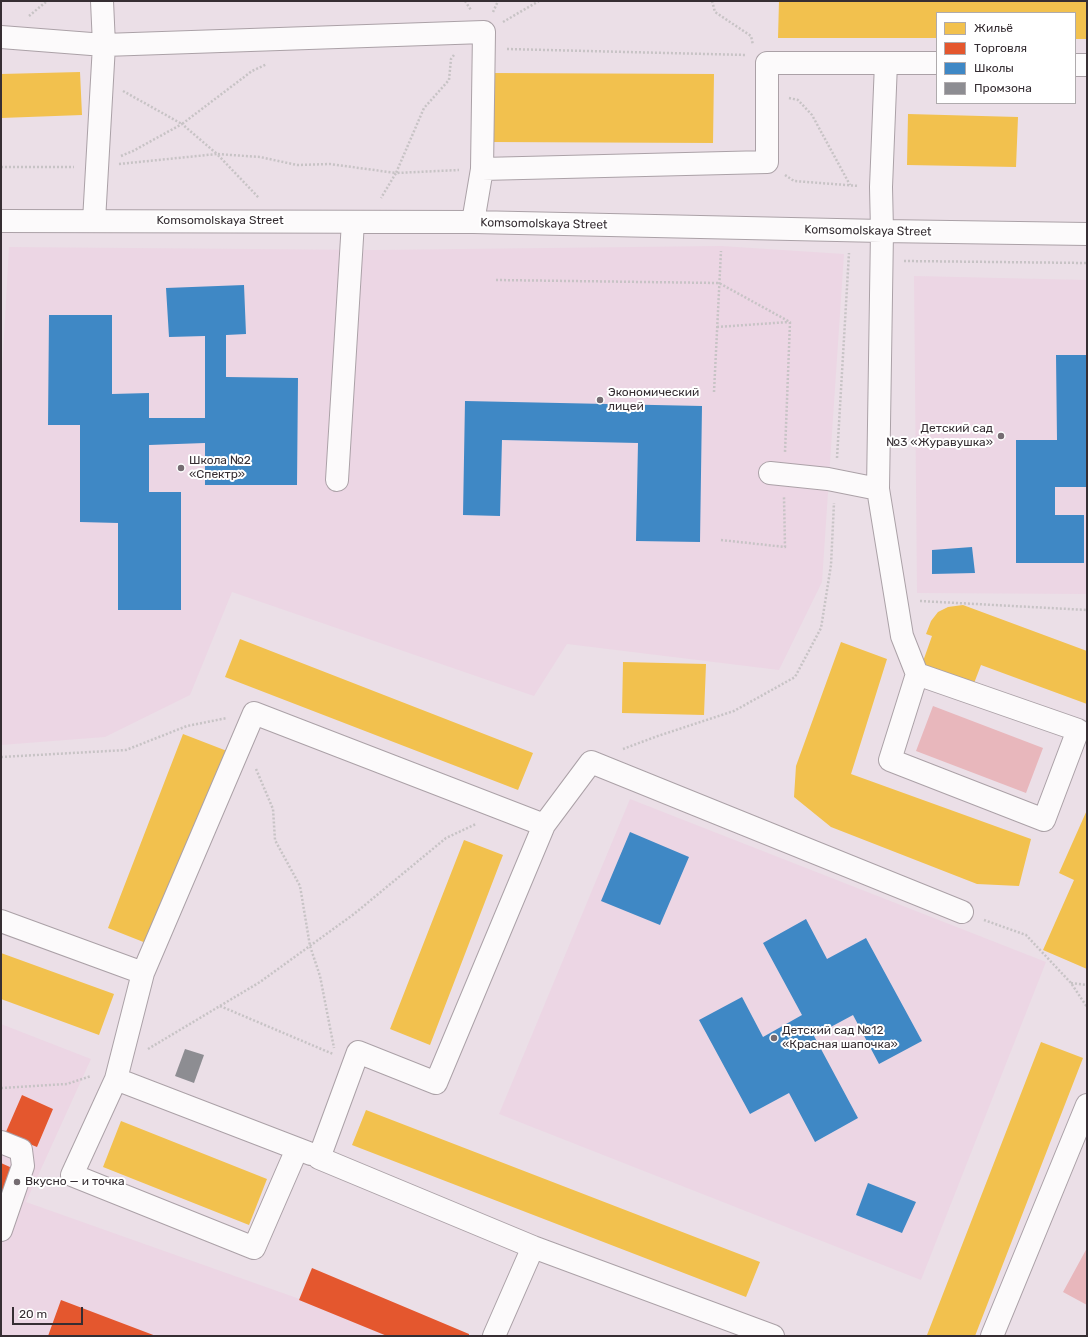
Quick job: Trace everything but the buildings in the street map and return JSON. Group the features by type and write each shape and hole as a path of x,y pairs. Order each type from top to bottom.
{"street":[{"path":"94,221 104,45 102,1"},
{"path":"1,37 104,45 484,40 482,169 473,222"},
{"path":"482,169 767,162 767,94 762,59 936,63"},
{"path":"886,63 881,187 882,231 878,489 902,636 917,674 890,760 1044,820 1078,730 917,674"},
{"path":"1076,65 1087,65"},
{"name":"Komsomolskaya Street","path":"1,221 473,222 1087,234"},
{"path":"337,480 360,222"},
{"path":"777,474 836,481 878,489"},
{"path":"297,1149 254,1248 72,1175 117,1073 143,973 254,712 544,825"},
{"path":"319,1158 358,1052 436,1083 544,825 591,762 962,912"},
{"path":"1,921 143,973"},
{"path":"117,1073 534,1247 769,1335"},
{"path":"992,1336 1087,1105"},
{"path":"1,1142 21,1150 23,1166 1,1230"},
{"path":"494,1336 534,1247"}],"path":[{"path":"484,40 539,1"},
{"path":"484,40 762,59 751,36 715,12 712,1"},
{"path":"360,222 396,173 424,108 448,80 451,59 455,54"},
{"path":"96,166 133,152 182,124 252,71 273,61"},
{"path":"102,80 182,124 217,154 282,222"},
{"path":"767,94 798,100 812,115 850,185"},
{"path":"1,168 96,166 217,154 260,157 297,165 330,164 396,173 482,169"},
{"path":"767,162 794,181 881,187"},
{"path":"714,392 721,246"},
{"path":"591,762 655,737 734,712 794,677 821,628 831,565 849,249"},
{"path":"496,280 719,283 790,322"},
{"path":"717,327 790,322"},
{"path":"721,540 785,547 777,474 790,322"},
{"path":"896,600 1087,610"},
{"path":"1,757 126,750 187,726 254,712"},
{"path":"220,1006 337,1056 331,1035 320,976 310,946 300,886 275,840 273,809 243,738"},
{"path":"1,1088 67,1084 117,1073 220,1006 260,982 354,914 446,838 488,818 510,812"},
{"path":"962,912 1026,935 1071,982 1087,1007"},
{"path":"1071,982 1087,985"}],"shaded area":[{"path":"721,246 844,254 822,582 779,670 567,644 534,696 232,592 190,695 105,737 1,745 1,390 9,247 374,250"},
{"name":"Детский сад №3 «Журавушка»","path":"914,276 1087,280 1087,594 917,593"},
{"path":"933,706 1043,748 1026,793 916,751"},
{"name":"Детский сад №12 «Красная шапочка»","path":"630,799 1046,962 921,1280 499,1114"},
{"path":"1,1024 91,1059 26,1202 404,1336 1,1336"},
{"path":"1087,1248 1087,1305 1063,1292"}],"place":[{"name":"Экономический лицей","path":"600,400"},
{"name":"Детский сад №3 «Журавушка»","path":"1001,436"},
{"name":"Школа №2 «Спектр»","path":"181,468"},
{"name":"Детский сад №12 «Красная шапочка»","path":"774,1038"},
{"name":"Вкусно — и точка","path":"17,1182"}]}
